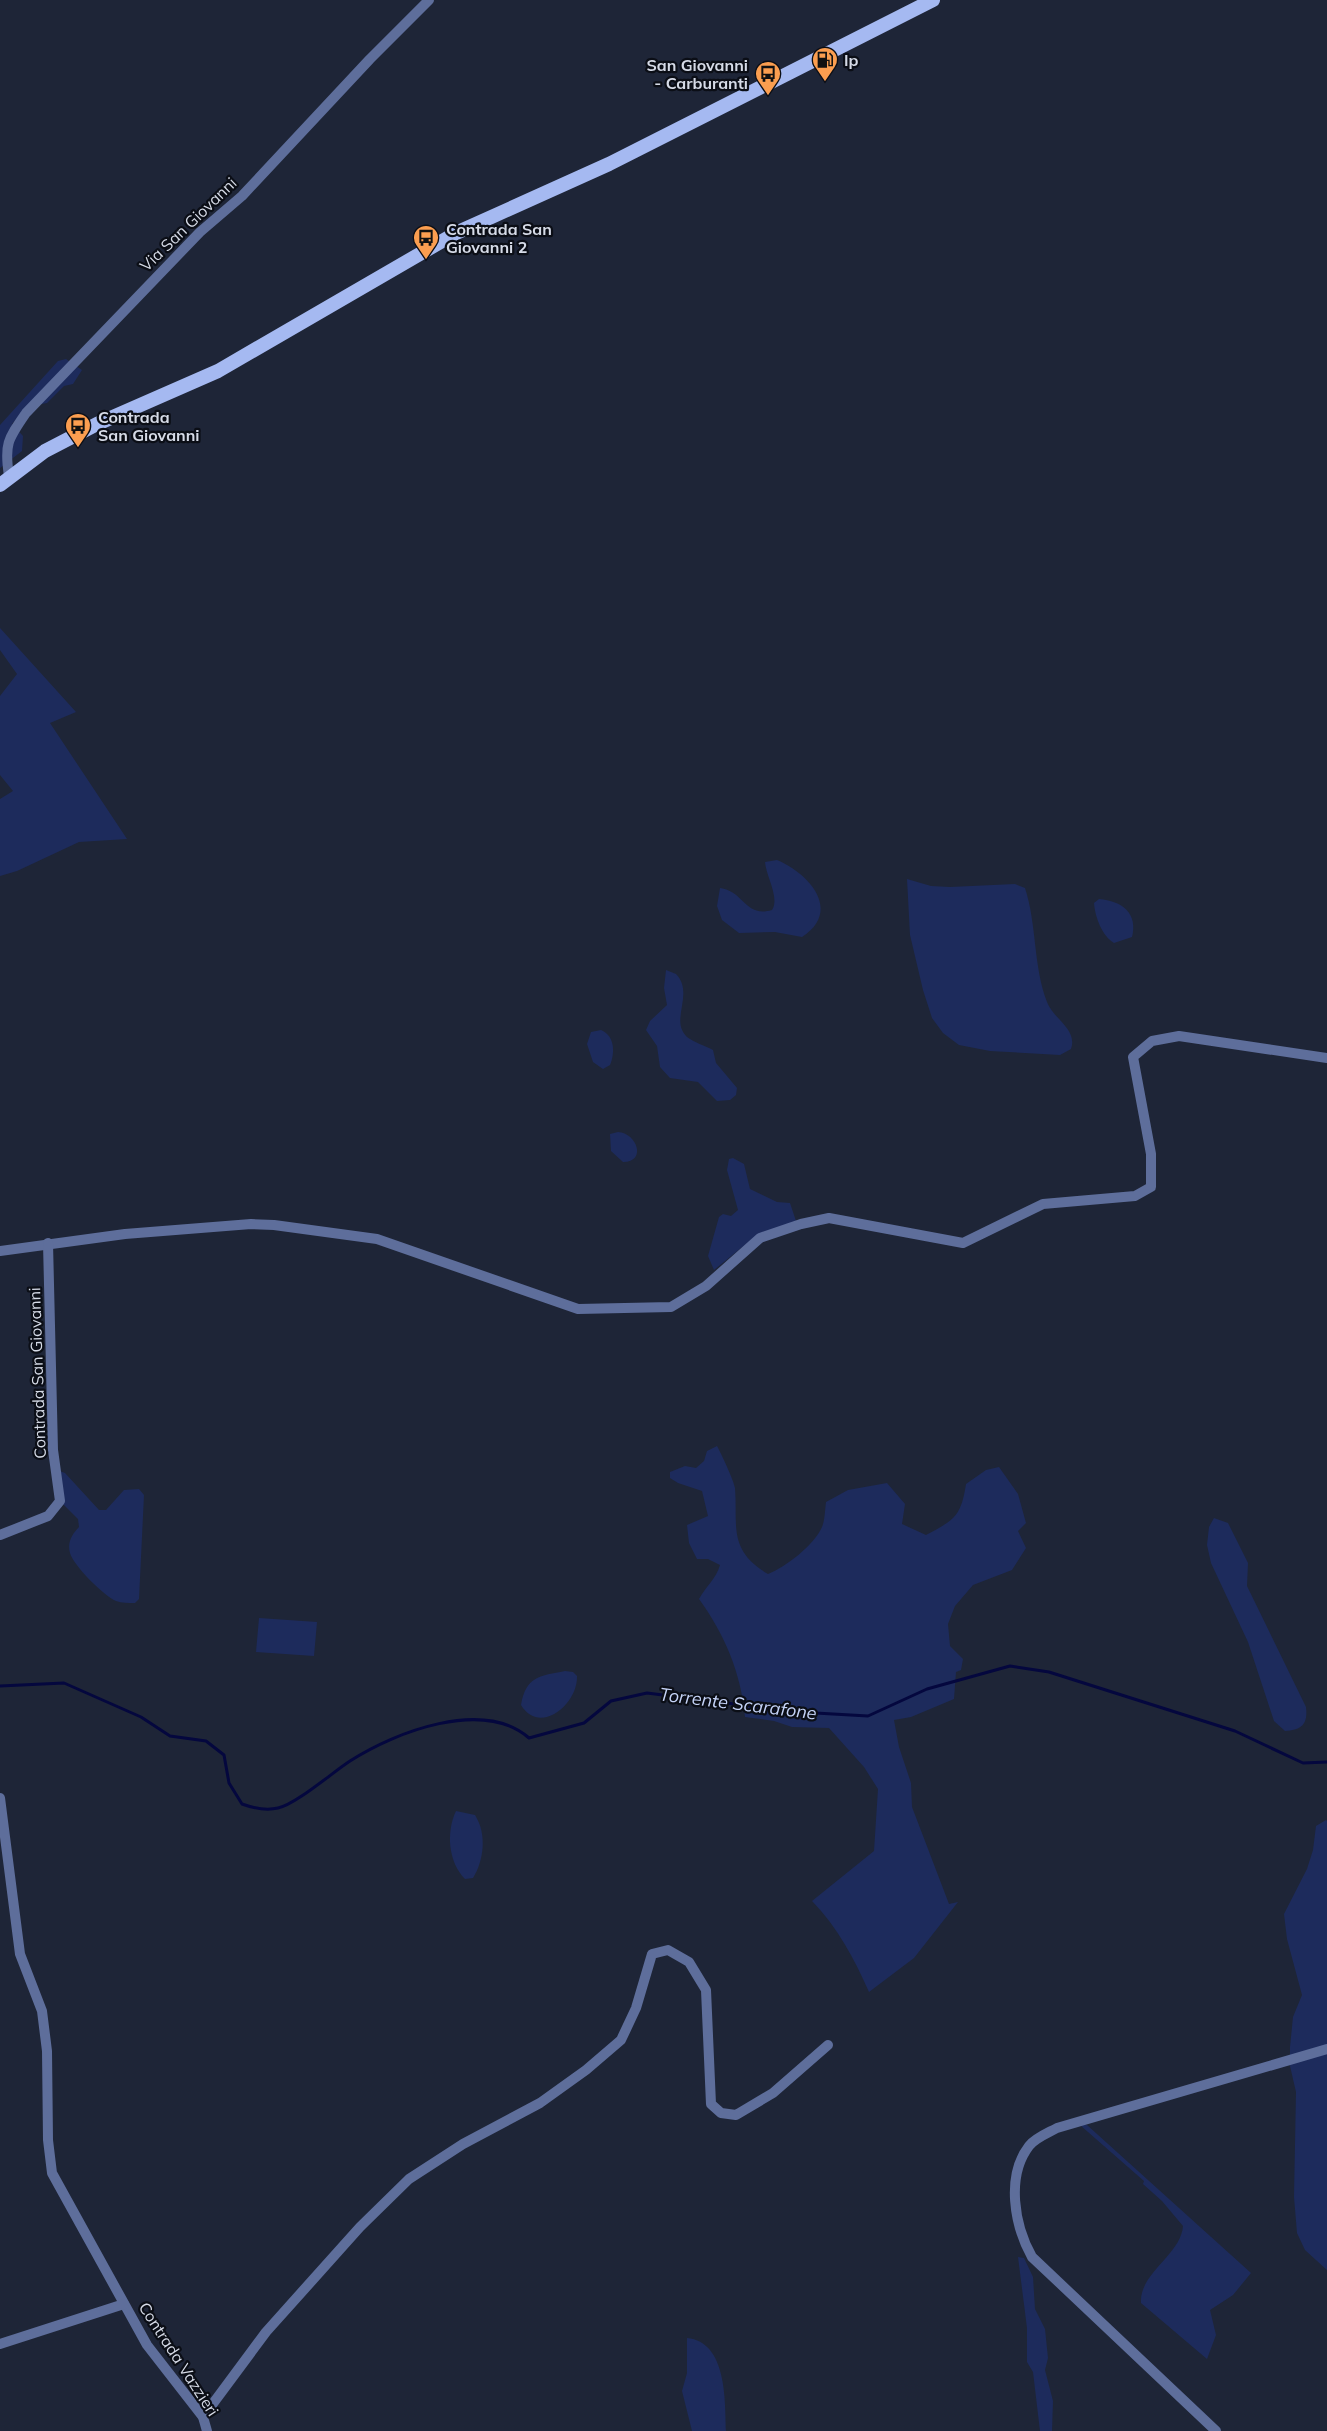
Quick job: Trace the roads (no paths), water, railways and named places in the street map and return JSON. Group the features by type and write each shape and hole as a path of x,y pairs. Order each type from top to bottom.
{"main road":[{"path":"4,481 45,451 97,424 218,371 456,233 609,164 933,0"}],"street":[{"name":"Via San Giovanni","path":"4,481 8,439 26,413 200,232 242,196 370,59 429,0"},
{"path":"0,1251 124,1234 251,1224 274,1225 377,1239 578,1309 671,1307 706,1286 760,1238 801,1224 830,1218 963,1243 1043,1204 1135,1196 1151,1187 1151,1154 1133,1057 1152,1041 1179,1036 1327,1058"},
{"name":"Contrada San Giovanni","path":"0,1534 48,1516 60,1501 52,1450 48,1243"},
{"path":"0,1798 20,1954 42,2011 47,2051 48,2140 52,2174 124,2304 0,2344"},
{"path":"203,2417 266,2332 360,2227 409,2179 463,2144 540,2103 586,2070 621,2040 636,2008 652,1954 668,1950 689,1962 706,1990 711,2104 721,2113 736,2115 773,2093 828,2045"},
{"path":"1216,2431 1032,2257 1022,2240 1015,2192 1018,2166 1031,2144 1057,2128 1327,2049"},
{"name":"Contrada Vazzieri","path":"124,2304 147,2344 203,2417 207,2431"}],"waterway":[{"name":"Torrente Scarafone","path":"0,1686 64,1683 141,1717 170,1736 206,1741 224,1755 229,1783 242,1804 264,1809 278,1808 294,1801 369,1750 414,1730 439,1724 464,1720 488,1721 510,1726 529,1738 584,1723 611,1701 647,1693 798,1712 868,1716 927,1689 1010,1666 1049,1672 1235,1731 1303,1763 1327,1762"}],"place":[{"name":"Ip","path":"825,83"},
{"name":"San Giovanni - Carburanti","path":"768,97"},
{"name":"Contrada San Giovanni 2","path":"426,261"},
{"name":"Contrada San Giovanni","path":"78,449"}]}
